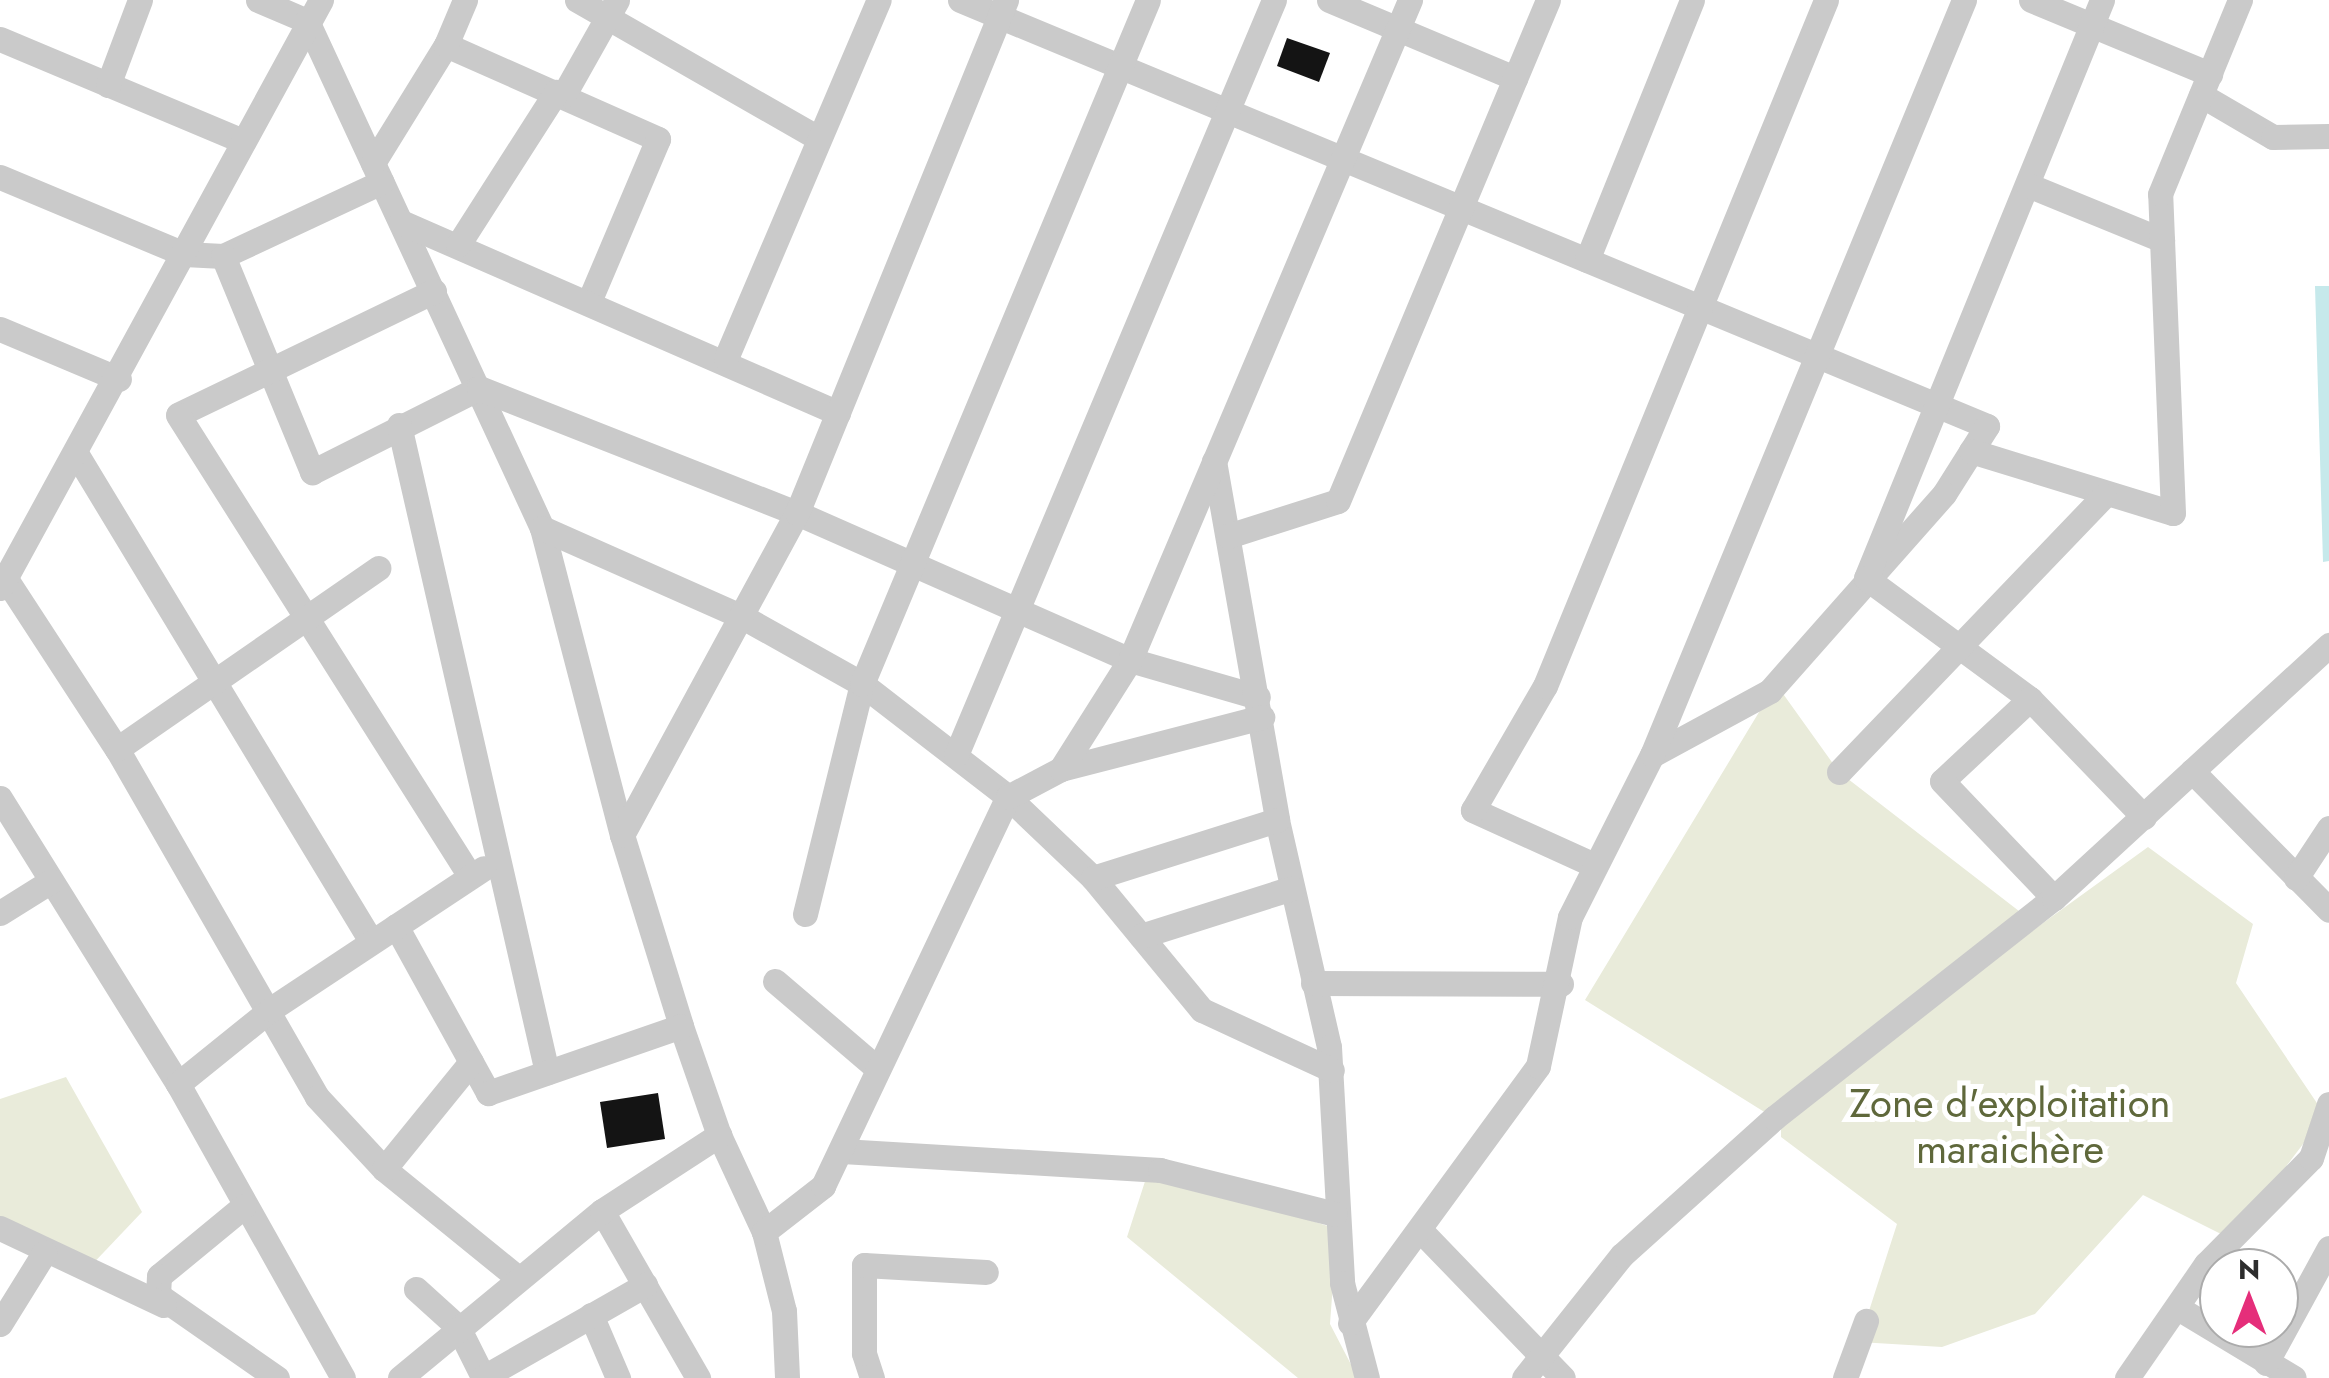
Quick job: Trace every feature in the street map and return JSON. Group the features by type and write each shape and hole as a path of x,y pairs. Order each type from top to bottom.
{"street":[{"path":"108,85 140,0"},
{"path":"258,0 314,10"},
{"path":"0,177 184,254 223,256 377,172 446,45 465,0"},
{"path":"577,0 613,9 816,137"},
{"path":"726,358 816,137 879,0"},
{"path":"960,0 1003,8 1120,66 1987,426 1944,494 1770,691 1652,756"},
{"path":"805,914 862,684 1148,0"},
{"path":"956,756 1274,0"},
{"path":"1329,0 1515,78"},
{"path":"1061,769 1130,660 1410,0"},
{"path":"1228,536 1338,502 1548,0"},
{"path":"1587,260 1692,0"},
{"path":"1594,866 1473,810 1545,686 1826,0"},
{"path":"1350,1323 1525,1090 1562,984 1566,930 1594,866 1652,756 1964,0"},
{"path":"2030,0 2092,25 2205,84 2273,137 2329,136"},
{"path":"1866,578 2102,0"},
{"path":"1971,451 2104,496 2173,513 2160,194 2240,0"},
{"path":"622,835 797,514 1003,8"},
{"path":"458,245 613,9"},
{"path":"314,10 119,379 3,583 117,750 271,1009 317,1098 384,1169 516,1277"},
{"path":"314,10 377,172 542,528 622,835 682,1026 718,1135 764,1232 784,1312 779,1375"},
{"path":"0,40 243,141"},
{"path":"446,45 658,139 590,299"},
{"path":"2028,185 2162,240"},
{"path":"401,222 726,358 838,413"},
{"path":"223,256 312,472 398,425 479,388 797,514 910,568 1130,660 1260,707"},
{"path":"434,290 270,375 178,415 312,618 470,876"},
{"path":"0,329 119,379"},
{"path":"398,425 547,1072"},
{"path":"77,456 371,941"},
{"path":"1214,461 1277,820 1332,1070 1335,1214 1350,1323 1367,1378"},
{"path":"1839,772 2104,496"},
{"path":"542,528 741,616 862,684 1008,797 1094,878 1202,1010 1332,1070"},
{"path":"117,750 312,618 378,568"},
{"path":"1866,578 2030,699 2144,816"},
{"path":"1524,1378 1622,1254 1760,1130 2054,898 2329,645"},
{"path":"2030,699 1942,781 2054,898"},
{"path":"764,1232 823,1186 1008,797 1061,769 1260,707"},
{"path":"2192,771 2329,910"},
{"path":"0,798 178,1084 343,1378"},
{"path":"1094,878 1277,820"},
{"path":"2296,878 2329,828"},
{"path":"178,1084 271,1009 498,861"},
{"path":"0,913 51,881"},
{"path":"1141,936 1292,888"},
{"path":"396,926 488,1093 682,1026"},
{"path":"775,981 878,1069"},
{"path":"1313,983 1562,984"},
{"path":"384,1169 472,1062"},
{"path":"2127,1378 2206,1264 2311,1158 2329,1104"},
{"path":"400,1378 516,1277 602,1212 718,1135"},
{"path":"842,1150 1160,1170 1335,1214"},
{"path":"164,1305 159,1276 244,1206"},
{"path":"602,1212 698,1378"},
{"path":"0,1228 44,1253 164,1305 277,1378"},
{"path":"1421,1231 1563,1378"},
{"path":"2266,1364 2329,1248"},
{"path":"0,1324 44,1253"},
{"path":"872,1378 864,1353 864,1265 986,1272"},
{"path":"416,1289 458,1328 483,1378 644,1284"},
{"path":"2178,1308 2294,1378"},
{"path":"591,1315 618,1378"},
{"path":"1845,1378 1866,1321"}],"green space":[{"name":"Zone d'exploitation maraichère","path":"1776,684 1839,772 2028,918 1812,1090 2148,847 2253,924 2236,983 2325,1115 2231,1239 2143,1195 2035,1314 1942,1347 1859,1342 1897,1224 1781,1137 1781,1113 1774,1118 1585,1000"},
{"path":"66,1077 142,1212 85,1272 0,1220 0,1099"},
{"path":"1149,1169 1337,1229 1330,1324 1358,1378 1298,1378 1127,1237"}],"water":[{"path":"2315,286 2329,286 2329,561 2323,562"}],"building":[{"path":"1287,38 1330,53 1319,82 1277,66"},
{"path":"658,1093 665,1139 607,1148 600,1102"}]}
